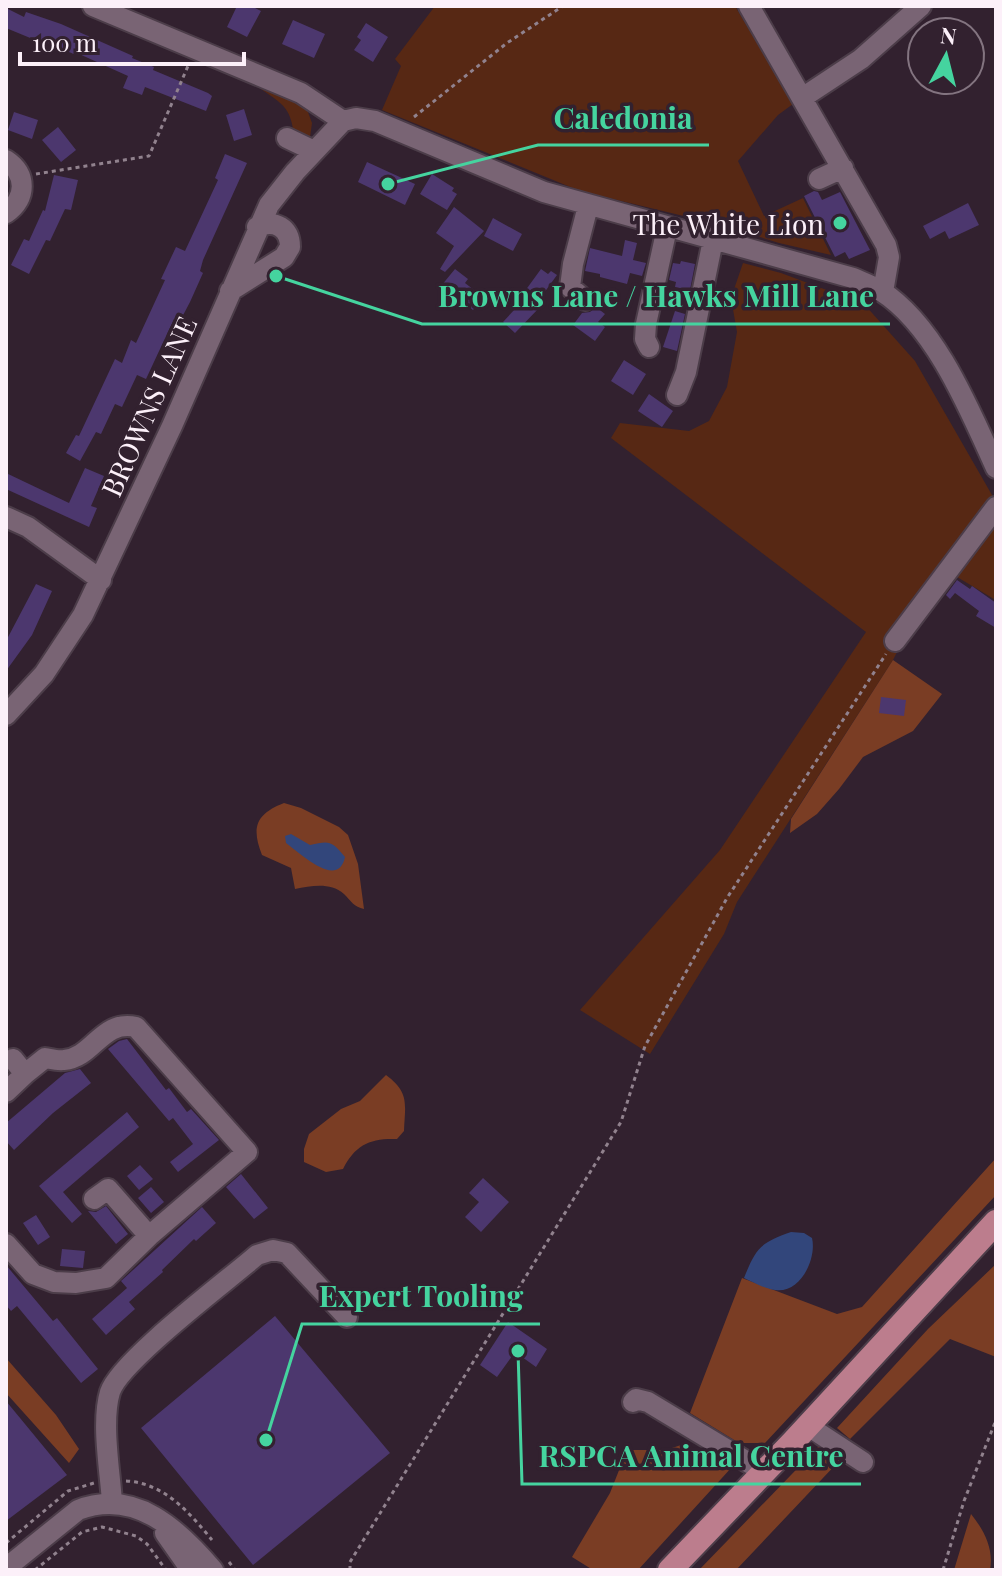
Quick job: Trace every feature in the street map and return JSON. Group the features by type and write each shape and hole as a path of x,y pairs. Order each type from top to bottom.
{"main road":[{"path":"670,1570 996,1222"}],"street":[{"path":"93,6 195,48 251,79 301,93 343,121 365,119 544,192 853,278 883,292 911,318 987,424 996,468"},
{"path":"749,6 886,245 889,257 883,292"},
{"path":"802,98 861,59 921,6"},
{"name":"BROWNS LANE","path":"6,715 44,674 70,638 101,580 257,227 284,185 343,121"},
{"path":"287,138 314,151"},
{"path":"6,160 15,166 20,176 21,195 15,206 6,213"},
{"path":"819,179 843,168"},
{"path":"585,300 570,287 588,206"},
{"path":"230,291 284,257 290,247 288,233 282,227 270,223 257,227"},
{"path":"649,347 645,339 646,324 667,228"},
{"path":"677,395 686,372 713,240"},
{"path":"895,641 996,507"},
{"path":"6,517 28,527 101,580"},
{"path":"6,1092 19,1066 45,1058 63,1061 74,1058 112,1029 124,1024 136,1027 253,1158 149,1236 106,1278 76,1283 54,1282 33,1274 6,1244"},
{"path":"108,1189 149,1236"},
{"path":"112,1502 107,1415 115,1382 122,1371 152,1344 257,1255 273,1250 287,1253 347,1317"},
{"path":"633,1402 636,1399 648,1402 764,1472"},
{"path":"808,1426 863,1462"},
{"path":"6,1568 78,1510 112,1502 143,1510 171,1526 213,1570"},
{"path":"143,1510 162,1529 191,1570"}],"path":[{"path":"403,133 412,118 507,43 563,6"},
{"path":"20,176 149,156 195,48"},
{"path":"350,1570 350,1562 621,1122 645,1046 727,898 895,641"},
{"path":"943,1570 964,1501 996,1420"},
{"path":"35,1570 82,1532 102,1527 136,1536 147,1544 166,1570"}],"shaded area":[{"path":"435,6 735,6 793,104 778,115 738,161 764,216 803,198 831,255 580,191 382,110 401,66 395,59"},
{"path":"261,81 305,104 312,123 309,145 294,136 287,112 258,87"},
{"path":"743,263 781,273 864,304 915,361 996,502 996,595 994,599 952,574 912,622 893,660 737,902 724,934 650,1054 580,1010 720,850 866,632 611,438 620,423 689,431 709,421 727,387 737,332 731,298"},
{"path":"893,660 942,694 913,731 863,757 817,814 790,833 791,819"},
{"path":"284,803 339,827 348,835 358,864 364,909 333,888 295,889 291,868 262,855 257,837 258,823 267,812"},
{"path":"386,1075 403,1094 404,1131 397,1139 364,1145 343,1169 326,1172 304,1162 309,1134 341,1109 360,1101"},
{"path":"996,1158 996,1195 765,1443 739,1443 690,1413 742,1278 837,1314 862,1307"},
{"path":"996,1264 996,1357 950,1339 850,1439 837,1428 928,1329"},
{"path":"6,1358 56,1415 79,1449 69,1463 6,1393"},
{"path":"684,1444 732,1467 638,1570 593,1570 572,1557 610,1493 627,1450 666,1450"},
{"path":"819,1446 840,1460 736,1570 699,1570"},
{"path":"971,1514 987,1540 991,1555 990,1570 954,1570"}],"water":[{"path":"291,834 310,845 333,845 345,857 341,866 327,870 309,861 286,843 285,836"},
{"path":"791,1232 804,1233 812,1238 812,1256 799,1281 784,1290 775,1290 744,1278 760,1248"}],"building":[{"path":"237,6 251,6 261,11 247,37 227,27"},
{"path":"6,8 24,17 26,12 61,24 133,56 154,67 153,70 208,93 212,96 206,111 145,87 142,95 123,88 128,76 77,53 6,28"},
{"path":"293,20 325,34 314,58 282,44"},
{"path":"366,23 388,37 373,62 354,50 361,40 357,37"},
{"path":"244,109 252,135 234,141 226,115"},
{"path":"14,112 38,120 32,139 8,130"},
{"path":"58,127 76,150 61,162 42,140"},
{"path":"225,154 247,163 203,260 200,271 203,273 190,302 180,321 174,319 146,379 137,375 122,407 115,404 101,434 96,432 80,461 66,453 76,435 79,436 115,359 122,363 131,340 136,343 165,280 161,279 176,247 185,251 218,180 215,178"},
{"path":"367,162 415,184 405,205 358,182"},
{"path":"432,174 454,188 452,191 457,194 447,210 420,194"},
{"path":"54,175 78,180 71,210 65,209 29,274 11,265 24,239 29,241 45,211"},
{"name":"The White Lion","path":"814,191 822,200 840,192 870,250 849,259 845,252 835,257 804,196"},
{"path":"968,203 979,225 949,239 945,231 930,239 923,226"},
{"path":"454,207 484,231 445,272 440,269 454,246 436,233"},
{"path":"493,218 522,234 513,251 484,236"},
{"path":"625,240 637,243 633,260 646,263 642,276 630,273 627,284 585,271 590,248 622,256"},
{"path":"681,261 695,264 690,290 675,287 676,282 669,280 673,263 680,264"},
{"path":"455,269 468,279 465,283 483,297 473,310 466,305 461,310 452,304 454,296 441,286"},
{"path":"541,269 557,275 536,304 539,308 515,333 503,322 529,294 525,291"},
{"path":"596,307 605,314 598,322 605,327 595,341 573,325 582,313"},
{"path":"675,311 685,314 677,351 663,347"},
{"path":"624,360 646,374 633,395 611,381"},
{"path":"649,394 673,411 662,427 638,411"},
{"path":"85,468 104,476 91,506 97,508 89,527 6,489 6,473 69,503"},
{"path":"957,580 970,589 972,586 996,603 996,628 976,616 979,611 955,593 950,599 946,595"},
{"path":"36,584 52,591 32,635 6,671 6,641"},
{"path":"881,697 906,700 904,716 879,713"},
{"path":"127,1039 166,1090 169,1088 187,1112 191,1109 219,1140 178,1172 170,1162 193,1144 173,1118 169,1121 108,1049"},
{"path":"80,1069 91,1083 14,1150 6,1141 6,1123 65,1073"},
{"path":"127,1112 139,1127 63,1192 82,1214 72,1223 39,1186"},
{"path":"140,1165 153,1179 139,1190 127,1176"},
{"path":"241,1174 268,1208 254,1219 226,1187"},
{"path":"483,1178 509,1202 481,1232 465,1217 479,1202 469,1193"},
{"path":"151,1187 164,1202 151,1213 138,1198"},
{"path":"106,1206 128,1234 116,1244 88,1211 96,1212"},
{"path":"202,1207 216,1223 196,1241 194,1239 129,1302 135,1309 106,1335 92,1319 127,1288 121,1281"},
{"path":"36,1215 50,1237 38,1245 23,1223"},
{"path":"62,1249 85,1251 83,1268 60,1266"},
{"path":"6,1265 53,1321 57,1318 98,1369 81,1383 17,1306 11,1311 6,1305"},
{"path":"275,1316 390,1453 253,1565 141,1428"},
{"path":"508,1322 547,1349 536,1367 515,1352 497,1377 480,1365"},
{"path":"6,1401 67,1475 6,1521"}],"place":[{"name":"Caledonia","path":"388,184"},
{"name":"The White Lion","path":"840,223"},
{"name":"Browns Lane / Hawks Mill Lane","path":"276,276"},
{"name":"RSPCA Animal Centre","path":"518,1351"},
{"name":"Expert Tooling","path":"266,1440"}]}
